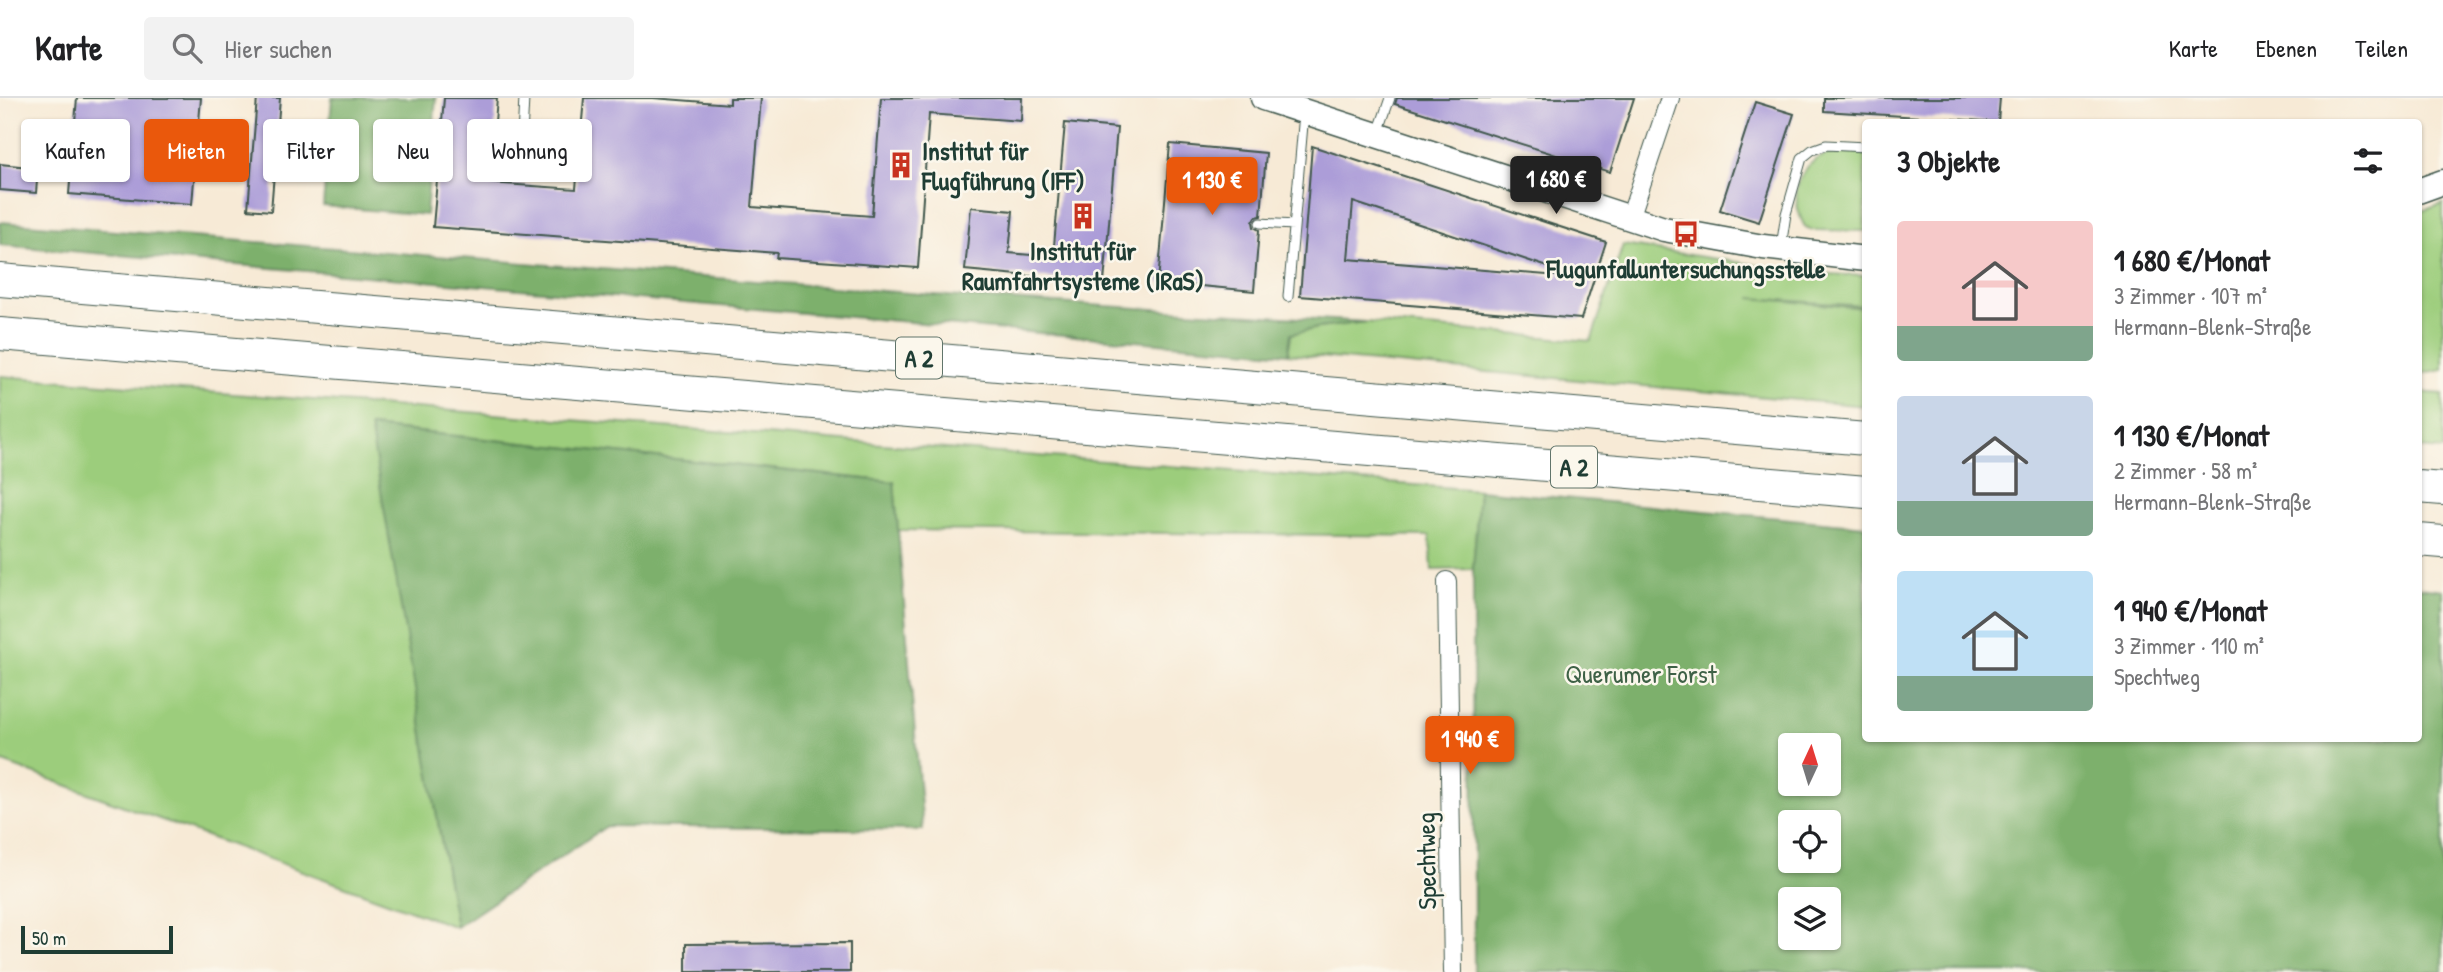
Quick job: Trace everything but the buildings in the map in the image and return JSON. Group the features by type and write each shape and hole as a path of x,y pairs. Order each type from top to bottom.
{"highway":[{"name":"A 2","path":"0,280 1862,439"},
{"name":"A 2","path":"0,334 1862,492"},
{"path":"2422,486 2443,484"},
{"path":"2422,486 2443,489"},
{"path":"2422,540 2443,542"}],"street":[{"path":"1263,98 1686,234 1780,250 1862,259"},
{"path":"1630,218 1670,98"},
{"path":"2422,190 2443,182"},
{"name":"Spechtweg","path":"1447,581 1453,972"}],"lane":[{"path":"523,119 524,98"},
{"path":"1378,135 1390,98"},
{"path":"1288,298 1305,111"},
{"path":"1780,250 1786,214 1802,159 1812,150 1826,145 1862,147"},
{"path":"1260,223 1294,225"}],"green space":[{"path":"332,98 436,98 434,119 373,119 373,182 429,182 426,215 323,206 325,182 359,182 359,119 330,119"},
{"path":"1862,151 1862,231 1812,230 1805,227 1799,214 1797,189 1801,178 1816,160 1828,154"},
{"path":"2443,204 2443,370 2422,374 2422,211"},
{"path":"0,222 960,297 1366,322 1291,334 1288,354 0,245"},
{"path":"1623,245 1811,273 1862,276 1862,306 1751,298 1862,308 1862,406 1288,354 1291,334 1366,322 1591,341"},
{"path":"0,376 1479,490 1473,569 1432,570 1430,536 898,530 894,482 371,427 456,927 0,761"},
{"path":"2422,392 2443,394 2443,450 2422,448"},
{"path":"370,427 894,482 923,830 607,826 456,927"},
{"name":"Querumer Forst","path":"1479,490 1862,526 1862,742 2422,742 2422,587 2443,590 2443,972 1474,972 1473,569"}],"place":[{"name":"Institut für Flugführung (IFF)","path":"901,165"},
{"name":"Institut für Raumfahrtsysteme (IRaS)","path":"1083,216"},
{"name":"Flugunfalluntersuchungsstelle","path":"1686,234"}]}
